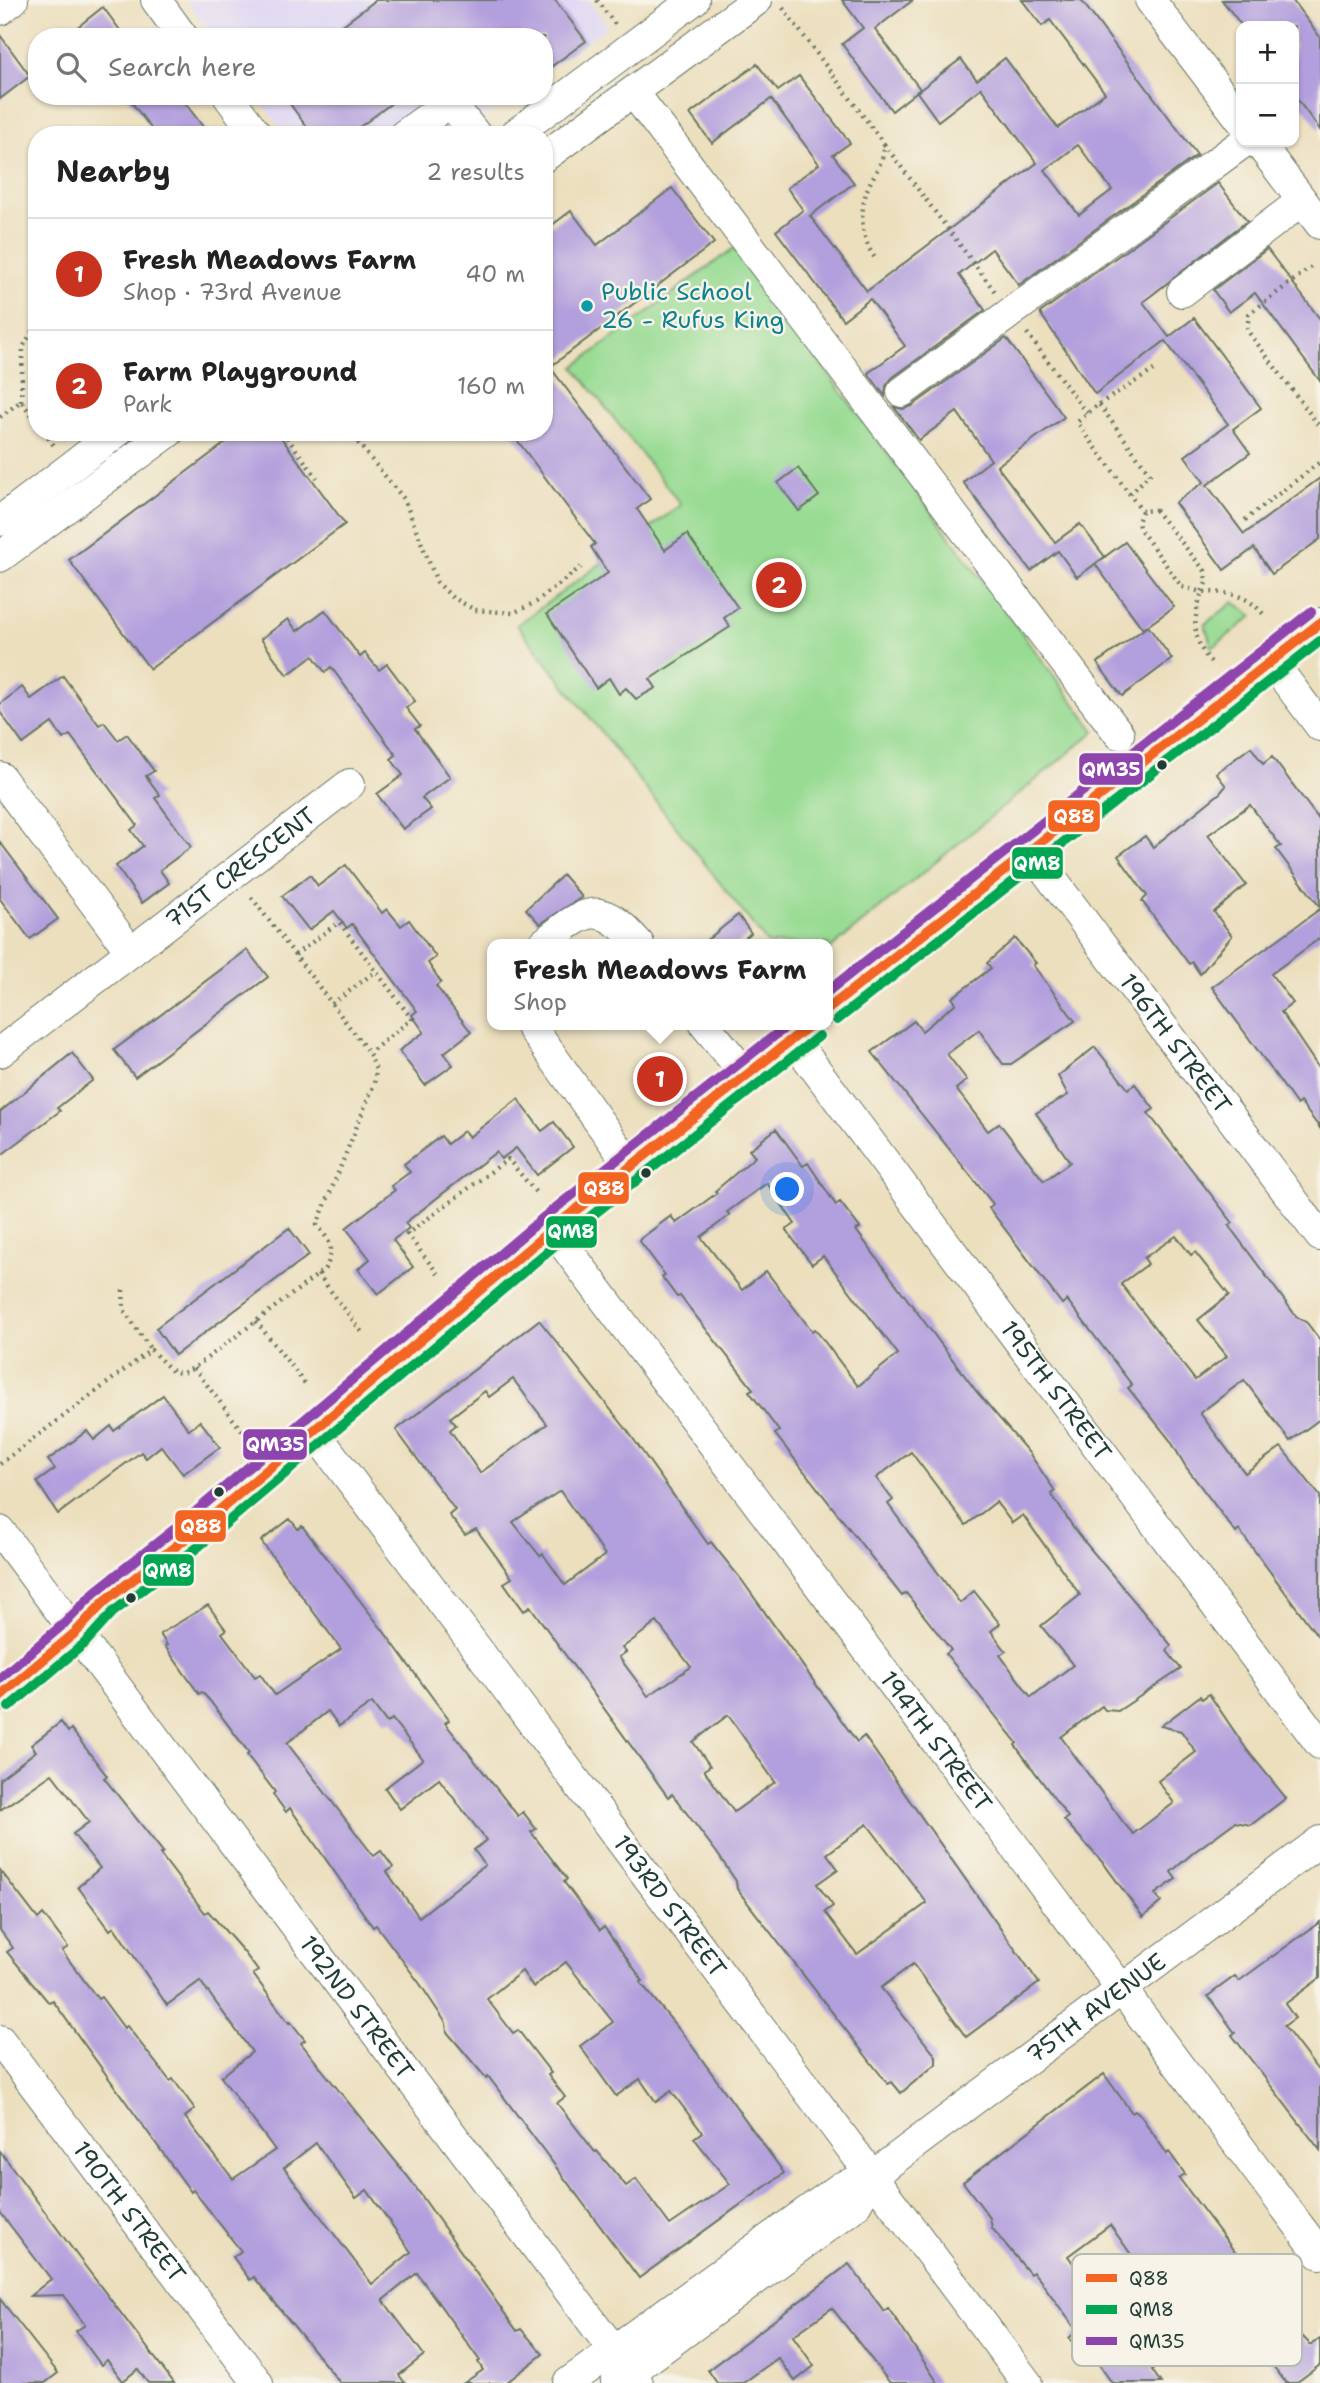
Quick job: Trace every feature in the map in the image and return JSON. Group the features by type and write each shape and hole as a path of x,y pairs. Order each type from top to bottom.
{"street":[{"path":"0,10 13,0"},
{"path":"156,0 176,28"},
{"path":"526,126 694,0"},
{"path":"1150,0 1236,113"},
{"path":"553,151 769,2"},
{"path":"634,93 1119,734"},
{"path":"235,105 250,126"},
{"path":"417,126 446,105"},
{"path":"452,105 469,126"},
{"path":"902,392 1237,147"},
{"path":"1182,292 1311,213 1262,147"},
{"path":"0,521 105,441"},
{"path":"0,557 157,441"},
{"path":"833,1005 1320,623"},
{"path":"1272,662 1320,726"},
{"path":"0,777 131,952"},
{"name":"71ST CRESCENT","path":"0,1052 350,784"},
{"name":"196TH STREET","path":"1030,850 1320,1236"},
{"path":"549,939 574,919 592,913 606,914 621,924 634,939"},
{"path":"534,1030 632,1168"},
{"path":"709,1030 746,1075"},
{"path":"0,1696 76,1632 104,1602 189,1536 552,1229 801,1032"},
{"name":"195TH STREET","path":"801,1032 1320,1744"},
{"name":"194TH STREET","path":"552,1229 1320,2254"},
{"name":"193RD STREET","path":"313,1430 1027,2383"},
{"path":"0,1531 76,1632"},
{"name":"192ND STREET","path":"76,1632 612,2349 628,2380"},
{"name":"75TH AVENUE","path":"568,2383 841,2187 872,2176 1320,1841"},
{"name":"190TH STREET","path":"0,2040 258,2383"},
{"name":"75TH AVENUE","path":"628,2380 855,2206 872,2176"}],"path":[{"path":"597,0 620,30"},
{"path":"769,2 884,144 1087,414"},
{"path":"875,258 864,237 862,220 867,190 885,154 884,144"},
{"path":"1311,267 1250,314 1247,330 1320,427"},
{"path":"28,339 23,347 21,401 28,410"},
{"path":"1142,511 1077,422 1099,404 1154,370"},
{"path":"0,417 21,401"},
{"path":"1099,404 1150,474 1130,495"},
{"path":"51,441 58,450"},
{"path":"290,441 317,478"},
{"path":"356,441 404,499 438,582 452,597 475,610 513,613 536,602 580,567"},
{"path":"1245,520 1320,462"},
{"path":"1142,511 1155,510 1163,516 1205,571 1206,583 1194,617 1195,637 1199,648 1210,662"},
{"path":"1142,511 1139,528 1182,587 1202,592 1229,592 1241,596 1252,600 1265,616"},
{"path":"123,1290 124,1310 152,1350 173,1372 183,1373 194,1368 324,1270 333,1252 331,1244 317,1225 374,1084 376,1070 369,1053 247,890"},
{"path":"295,955 338,922 376,971 412,1019 369,1053"},
{"path":"332,1004 376,971"},
{"path":"438,1275 407,1234 508,1159 538,1195"},
{"path":"318,1274 364,1335"},
{"path":"256,1321 306,1385"},
{"path":"0,1464 152,1350"},
{"path":"194,1368 246,1436"}],"shaded area":[{"path":"186,0 588,0 608,26 553,66 553,28 206,28"},
{"path":"264,105 501,105 473,126 279,126"}],"green space":[{"path":"734,248 1095,731 833,947 833,939 764,939 517,625 681,505 574,367"},
{"path":"1234,602 1253,616 1212,648 1205,624"}],"building":[{"path":"376,0 555,0 586,41 553,65 553,28 339,28"},
{"path":"842,0 913,0 875,29 920,89 892,111 842,44 863,28"},
{"path":"1022,0 1081,0 1197,155 1019,285 992,249 959,275 985,310 892,378 886,386 885,396 868,373 905,346 870,299 843,320 776,231 803,210 787,188 819,164 771,99 712,143 690,114 757,64 778,91 799,76 850,143 833,155 854,183 810,216 867,291 1037,163 981,88 938,121 917,92 961,59 977,80 1005,58 1058,128 1105,93 1050,20 1042,26","holes":["1078,145 1112,190 1079,215 1045,170"]},
{"path":"1222,0 1292,0 1320,37 1320,130 1299,102 1299,21 1238,21"},
{"path":"103,7 118,28 76,28"},
{"path":"0,35 28,73 28,78 0,99"},
{"path":"134,105 187,105 202,126 149,126"},
{"path":"291,105 389,105 361,126 306,126"},
{"path":"1218,183 1247,221 1143,302 1169,337 1194,318 1261,408 1233,429 1250,453 1207,485 1244,534 1320,478 1320,539 1272,574 1254,548 1224,570 1175,503 1204,482 1185,456 1228,424 1165,341 1095,394 1040,313"},
{"path":"672,188 714,243 553,365 553,224 571,211 597,245"},
{"path":"1267,249 1320,319 1320,381 1255,293 1229,312 1213,290"},
{"path":"1006,338 1064,417 997,466 1055,542 1080,524 1105,557 1077,577 1058,551 1031,571 963,482 991,460 957,412 919,440 894,407 903,409 912,406"},
{"path":"553,371 650,499 637,509 665,550 687,534 738,608 724,618 730,627 650,679 656,688 636,699 626,688 619,694 609,678 596,688 547,614 608,573 591,547 595,544 518,441 553,441"},
{"path":"228,441 284,441 345,524 150,669 69,560"},
{"path":"798,468 819,496 799,511 778,483"},
{"path":"1125,542 1174,607 1143,629 1095,564"},
{"path":"325,610 360,657 365,653 379,670 387,664 415,701 406,708 420,726 415,729 450,777 422,798 431,809 403,829 377,794 403,775 391,759 396,755 331,667 325,672 313,656 287,675 261,639 288,619 297,631"},
{"path":"1148,626 1172,659 1122,696 1097,663"},
{"path":"63,676 99,725 104,722 118,740 127,734 154,771 146,776 160,795 155,798 191,847 160,870 169,883 142,903 116,866 143,846 131,830 137,825 70,735 63,739 52,723 23,744 0,712 0,704 22,687 31,699"},
{"path":"1251,747 1263,764 1272,757 1320,821 1320,907 1276,849 1281,846 1250,805 1208,835 1246,885 1214,912 1232,936 1200,974 1192,962 1189,964 1142,901 1147,896 1118,856 1145,836 1153,847 1220,793 1226,786 1216,773"},
{"path":"0,842 58,919 30,939 0,899"},
{"path":"346,865 382,913 387,909 401,926 409,920 436,957 428,963 441,982 436,986 471,1032 444,1053 453,1065 425,1085 399,1051 424,1032 412,1015 417,1011 352,924 347,928 334,911 309,930 282,896 310,875 318,886"},
{"path":"563,875 582,897 540,924 526,909"},
{"path":"1320,909 1320,938 1271,974 1293,1003 1281,1012 1320,1070 1320,1128 1300,1102 1297,1105 1212,987"},
{"path":"738,915 751,933 744,939 708,939"},
{"path":"1015,938 1036,963 1033,965 1075,1021 1011,1064 1003,1064 979,1030 947,1054 967,1080 956,1089 988,1131 999,1123 1044,1181 1070,1162 1036,1113 1068,1095 1058,1076 1095,1047 1128,1089 1135,1084 1154,1109 1148,1113 1233,1223 1229,1226 1296,1316 1307,1323 1320,1340 1320,1419 1290,1441 1244,1380 1200,1413 1245,1473 1281,1447 1320,1496 1320,1639 1239,1530 1236,1533 1186,1467 1170,1440 1128,1388 1132,1385 1067,1300 1062,1304 989,1208 993,1204 872,1052 914,1021 922,1031 956,1003 952,998 991,968 987,963","holes":["1176,1236 1191,1255 1195,1252 1229,1295 1198,1320 1227,1356 1195,1380 1121,1284 1148,1264 1144,1258"]},
{"path":"247,950 268,977 135,1077 114,1050"},
{"path":"72,1053 93,1080 57,1108 60,1111 0,1156 0,1112"},
{"path":"518,1099 542,1131 554,1122 573,1147 537,1175 516,1148 501,1159 496,1152 405,1223 409,1228 393,1240 413,1267 378,1294 358,1269 370,1259 346,1228 395,1190 391,1186 410,1172 404,1164 441,1136 447,1144 464,1131 469,1137"},
{"path":"776,1129 803,1166 808,1163 836,1205 840,1202 860,1228 856,1230 977,1392 1029,1453 1055,1491 1051,1494 1078,1534 1171,1645 1167,1651 1181,1669 1118,1711 1105,1710 1102,1706 1061,1737 1123,1822 1133,1834 1174,1803 1158,1781 1196,1752 1181,1731 1161,1726 1200,1696 1202,1699 1209,1694 1247,1750 1286,1798 1251,1825 1235,1822 1194,1852 1171,1872 1176,1879 1155,1894 1161,1902 1143,1917 1104,1864 1064,1820 1068,1817 1015,1745 1017,1743 946,1654 951,1650 906,1593 902,1596 775,1434 779,1431 749,1391 753,1389 680,1296 677,1297 662,1277 665,1275 639,1240 671,1216 676,1223 717,1193 715,1191 755,1157 749,1150","holes":["767,1183 795,1224 786,1230 812,1264 823,1256 898,1354 858,1386 766,1271 742,1290 701,1237 730,1215 727,1212","911,1452 966,1525 996,1502 1012,1523 1023,1515 1080,1595 1041,1626 1073,1665 1031,1697 1000,1655 1006,1651 991,1631 1000,1624 974,1591 960,1603 888,1504 893,1500 876,1478"]},
{"path":"289,1228 309,1255 175,1355 156,1328"},
{"path":"539,1320 627,1430 708,1544 711,1542 741,1579 857,1742 864,1736 1039,1983 966,2037 913,1964 881,1988 936,2056 936,2064 901,2093 892,2082 888,2084 737,1889 736,1881 717,1853 672,1794 668,1797 530,1606 524,1611 504,1583 512,1578 476,1529 465,1535 449,1515 455,1510 396,1430","holes":["513,1379 547,1424 480,1473 450,1430 456,1425 450,1418 485,1391 489,1397","560,1491 605,1555 565,1585 543,1554 540,1556 513,1522","657,1622 691,1667 648,1696 619,1657 626,1652 622,1648","728,1715 775,1782 734,1812 704,1770 710,1766 693,1742","867,1824 927,1903 857,1954 825,1912 833,1906 817,1884 838,1869 827,1854"]},
{"path":"163,1395 189,1430 200,1421 220,1447 183,1474 161,1446 146,1458 141,1452 58,1514 37,1482 55,1469 48,1460 87,1431 94,1440 111,1426 114,1431"},
{"path":"290,1519 298,1529 302,1526 449,1720 445,1723 518,1816 523,1812 536,1829 531,1832 567,1879 564,1882 600,1930 604,1927 643,1981 640,1982 687,2039 784,2173 639,2278 488,2076 486,2078 447,2032 446,2023 420,1984 376,1925 373,1927 290,1808 286,1812 273,1794 275,1792 247,1755 249,1753 210,1701 202,1692 199,1694 165,1646 167,1645 160,1634 208,1605 226,1630 222,1633 255,1677 260,1674 275,1695 341,1649 261,1541","holes":["372,1703 387,1723 392,1719 423,1759 385,1788 400,1809 439,1779 486,1840 474,1850 485,1865 419,1917 387,1872 393,1867 381,1851 374,1856 287,1743 328,1711 339,1726","566,1962 613,2022 580,2046 616,2096 640,2079 656,2102 671,2091 702,2132 694,2138 730,2184 670,2225 636,2179 626,2186 597,2151 595,2152 557,2103 565,2097 548,2075 551,2073 518,2030 513,2033 487,1999 522,1971 533,1987"]},
{"path":"61,1722 68,1732 71,1729 107,1776 104,1778 163,1852 160,1854 205,1913 208,1911 258,1971 253,1974 305,2040 301,2043 409,2178 517,2331 521,2329 543,2354 506,2383 464,2383 483,2370 478,2362 480,2361 417,2273 383,2300 424,2355 399,2375 405,2383 340,2383 254,2277 250,2280 233,2257 241,2251 193,2190 191,2192 53,2001 49,2003 7,1952 13,1948 0,1930 0,1870 38,1919 43,1914 68,1947 62,1951 98,1999 101,1997 124,2028 127,2026 170,2081 173,2079 195,2109 185,2117 233,2179 275,2150 221,2077 252,2052 200,1981 167,2005 114,1927 110,1930 78,1887 100,1868 73,1834 89,1822 52,1774 0,1810 0,1779 36,1751 31,1745","holes":["316,2143 356,2198 367,2190 411,2252 372,2284 284,2168"]},
{"path":"1320,1922 1320,1978 1285,2004 1295,2018 1284,2026 1320,2073 1320,2150 1232,2035 1235,2033 1208,1996 1235,1976 1239,1981"},
{"path":"1104,2074 1132,2113 1135,2111 1141,2116 1167,2154 1169,2152 1185,2174 1179,2178 1236,2254 1131,2254 1110,2225 1068,2256 1072,2262 1072,2324 1040,2280 1033,2272 1030,2274 992,2228 990,2218 963,2182"},
{"path":"0,2151 174,2383 148,2383 138,2369 123,2381 107,2360 101,2365 76,2331 85,2325 63,2295 30,2296 51,2279 0,2212"},
{"path":"849,2264 884,2311 888,2308 938,2383 890,2383 832,2308 793,2336 814,2366 795,2381 778,2358 743,2383 717,2383 708,2370"},
{"path":"0,2299 58,2373 45,2383 0,2383"},
{"path":"1302,2336 1311,2345 1320,2339 1320,2365 1296,2383 1286,2383 1273,2366 1302,2366"},
{"path":"1100,2366 1158,2366 1152,2370 1161,2383 1112,2383"}],"transit line":[{"name":"QM35","path":"833,987 1311,612"},
{"name":"Q88","path":"833,1005 1320,623"},
{"name":"QM8","path":"837,1020 1320,641"},
{"name":"QM35","path":"0,1678 66,1622 95,1592 180,1525 543,1218 782,1030"},
{"name":"Q88","path":"0,1696 76,1632 104,1602 189,1536 552,1229 804,1030"},
{"name":"QM8","path":"9,1707 85,1643 113,1612 198,1547 561,1240 819,1036"}],"place":[{"name":"Public School 26 - Rufus King","path":"587,306"},
{"name":"Farm Playground","path":"779,585"},
{"name":"Fresh Meadows Farm","path":"660,1079"}]}
